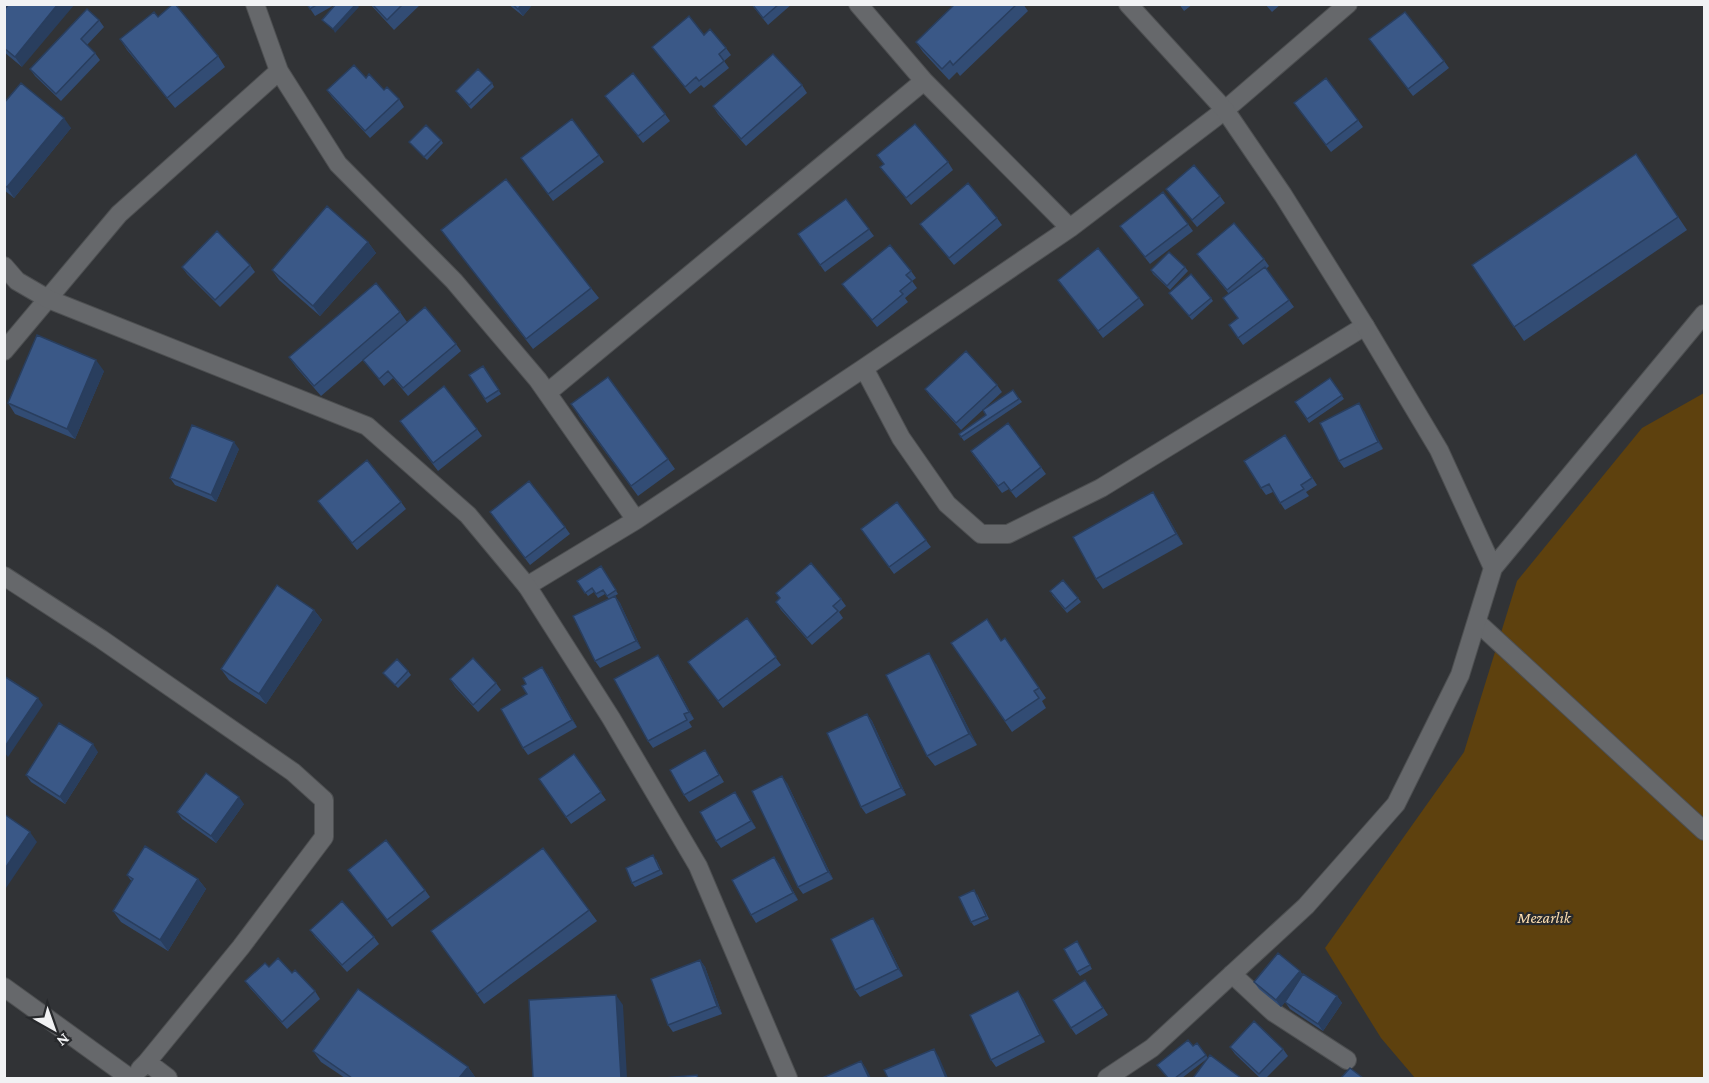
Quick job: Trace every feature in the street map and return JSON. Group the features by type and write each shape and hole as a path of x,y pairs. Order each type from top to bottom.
{"street":[{"path":"255,4 279,71 338,164 454,281 547,393 636,520"},
{"path":"858,4 924,81 1070,228"},
{"path":"1128,4 1225,110 1283,195 1440,450 1493,568"},
{"path":"527,586 636,520 864,369 1070,228 1225,110 1348,4"},
{"path":"4,351 119,214 279,71"},
{"path":"547,393 924,81"},
{"path":"4,266 17,281 48,299 367,426 468,515 527,586 611,718 698,866 788,1078"},
{"path":"1110,1078 1152,1048 1306,906 1396,804 1460,675 1493,568 1704,314"},
{"path":"864,369 901,438 947,504 981,534 1008,534 1101,488 1365,326"},
{"path":"4,576 101,639 293,772 324,800 324,837 242,947 147,1062 130,1078 4,987"},
{"path":"1477,622 1704,831"},
{"path":"1232,974 1273,1012 1347,1060"},
{"path":"147,1062 168,1078"}],"green space":[{"name":"Mezarlık","path":"1704,393 1704,1078 1415,1078 1381,1038 1325,948 1464,752 1517,581 1642,428"}],"building":[{"path":"9,4 58,4 15,57 4,48 4,10"},
{"path":"173,4 218,56 167,98 120,39 154,12 158,17"},
{"path":"307,4 318,4 310,9"},
{"path":"336,4 356,4 333,29 322,20"},
{"path":"372,4 403,4 387,20"},
{"path":"512,4 522,4 518,9"},
{"path":"752,4 779,4 763,18"},
{"path":"955,4 1017,4 953,65 950,61 942,69 916,42"},
{"path":"87,9 99,20 81,39 95,53 56,94 30,69"},
{"path":"1405,12 1444,61 1408,89 1369,39"},
{"path":"689,16 704,35 710,29 726,48 719,54 724,61 699,81 696,77 685,87 652,47"},
{"path":"773,54 802,85 741,139 713,106"},
{"path":"354,65 366,78 369,74 384,90 387,87 399,99 365,131 327,90"},
{"path":"478,69 492,83 469,105 456,91"},
{"path":"633,73 665,114 638,136 605,96"},
{"path":"1326,78 1358,120 1326,145 1294,103"},
{"path":"21,83 64,118 7,187 4,185 4,103"},
{"path":"572,119 599,155 548,194 521,158"},
{"path":"915,124 948,162 906,198 880,167 884,164 877,155"},
{"path":"426,125 441,140 424,157 409,142"},
{"path":"1636,154 1678,217 1514,327 1472,265"},
{"path":"1194,165 1220,196 1192,220 1166,189"},
{"path":"506,179 591,288 526,339 441,230"},
{"path":"968,183 997,218 949,258 920,224"},
{"path":"1163,192 1188,224 1145,257 1120,226"},
{"path":"846,199 869,229 820,265 798,234"},
{"path":"327,206 368,242 313,306 272,270"},
{"path":"1234,223 1264,259 1227,290 1197,254"},
{"path":"217,231 250,265 215,300 182,267"},
{"path":"890,245 911,271 906,275 912,281 900,291 903,294 872,320 842,284"},
{"path":"1098,248 1139,298 1098,331 1058,280"},
{"path":"1169,252 1185,267 1167,286 1151,270"},
{"path":"1265,267 1289,300 1238,338 1229,325 1238,318 1223,298"},
{"path":"1191,274 1211,298 1189,316 1169,293"},
{"path":"376,283 400,312 314,386 289,357"},
{"path":"425,307 456,344 403,388 388,371 379,379 363,360"},
{"path":"37,335 96,360 67,429 8,403"},
{"path":"966,351 997,385 956,423 925,389"},
{"path":"483,366 499,390 485,399 469,375"},
{"path":"608,377 668,459 631,486 571,404"},
{"path":"1330,378 1342,395 1307,419 1295,402"},
{"path":"444,386 477,429 433,463 400,421"},
{"path":"1013,390 1019,399 961,437 959,434 986,415 983,410"},
{"path":"1359,403 1378,442 1339,461 1320,423"},
{"path":"1008,423 1041,467 1011,491 1004,482 998,486 971,451"},
{"path":"192,425 234,442 211,495 170,478"},
{"path":"1285,435 1312,478 1301,485 1304,489 1280,503 1269,484 1261,488 1244,461"},
{"path":"367,460 401,502 352,543 318,501"},
{"path":"529,481 565,527 525,558 490,512"},
{"path":"1153,492 1176,534 1096,579 1073,537"},
{"path":"897,502 926,540 889,567 861,529"},
{"path":"811,563 841,599 833,606 838,611 807,638 776,602 780,598 776,593"},
{"path":"601,566 616,590 607,596 603,590 596,594 592,588 585,593 577,581"},
{"path":"1063,580 1078,598 1065,609 1050,591"},
{"path":"277,585 314,610 259,694 221,669"},
{"path":"615,596 636,641 595,661 573,616"},
{"path":"747,618 776,657 718,701 688,662"},
{"path":"987,619 1001,641 1005,638 1039,688 1034,691 1039,698 1005,721 951,643"},
{"path":"929,653 969,734 927,756 886,675"},
{"path":"658,655 689,712 684,714 687,720 648,741 614,679"},
{"path":"473,658 496,683 473,705 450,679"},
{"path":"397,659 408,671 395,685 383,673"},
{"path":"542,667 572,720 523,748 501,709 527,694 522,686 526,684 523,678"},
{"path":"4,676 38,698 4,748"},
{"path":"867,714 901,788 861,807 827,733"},
{"path":"59,723 93,744 60,797 26,775"},
{"path":"705,750 719,775 684,795 670,770"},
{"path":"574,754 601,792 566,817 539,779"},
{"path":"206,773 239,797 211,836 177,812"},
{"path":"782,776 828,872 798,887 752,791"},
{"path":"735,792 751,821 716,841 700,812"},
{"path":"4,814 30,832 4,870"},
{"path":"386,840 425,890 387,920 348,870"},
{"path":"145,846 198,879 160,940 113,911 133,879 127,875"},
{"path":"543,848 589,910 477,994 431,931"},
{"path":"653,855 660,870 632,883 626,868"},
{"path":"774,857 793,893 751,915 732,880"},
{"path":"974,890 986,916 971,922 959,897"},
{"path":"342,901 374,937 342,965 310,930"},
{"path":"873,918 898,969 855,990 831,939"},
{"path":"1077,941 1090,965 1077,972 1064,949"},
{"path":"1278,953 1300,971 1276,1000 1254,982"},
{"path":"278,958 292,973 295,970 315,991 282,1022 245,981 265,963 269,967"},
{"path":"700,960 717,1006 668,1025 651,979"},
{"path":"1303,974 1337,996 1318,1024 1285,1002"},
{"path":"1085,980 1103,1008 1071,1028 1053,1000"},
{"path":"358,989 468,1067 459,1078 352,1078 313,1051"},
{"path":"1018,991 1040,1035 991,1060 970,1015"},
{"path":"616,995 621,1078 533,1078 529,1000"},
{"path":"1254,1021 1283,1049 1259,1074 1230,1047"},
{"path":"1188,1040 1193,1046 1197,1043 1206,1055 1175,1078 1168,1078 1157,1065"},
{"path":"934,1049 946,1078 888,1078 884,1070"},
{"path":"1210,1055 1241,1078 1193,1078"},
{"path":"861,1061 869,1078 822,1078"},
{"path":"1350,1068 1363,1078 1341,1078"},
{"path":"697,1075 698,1078 664,1078"}]}
